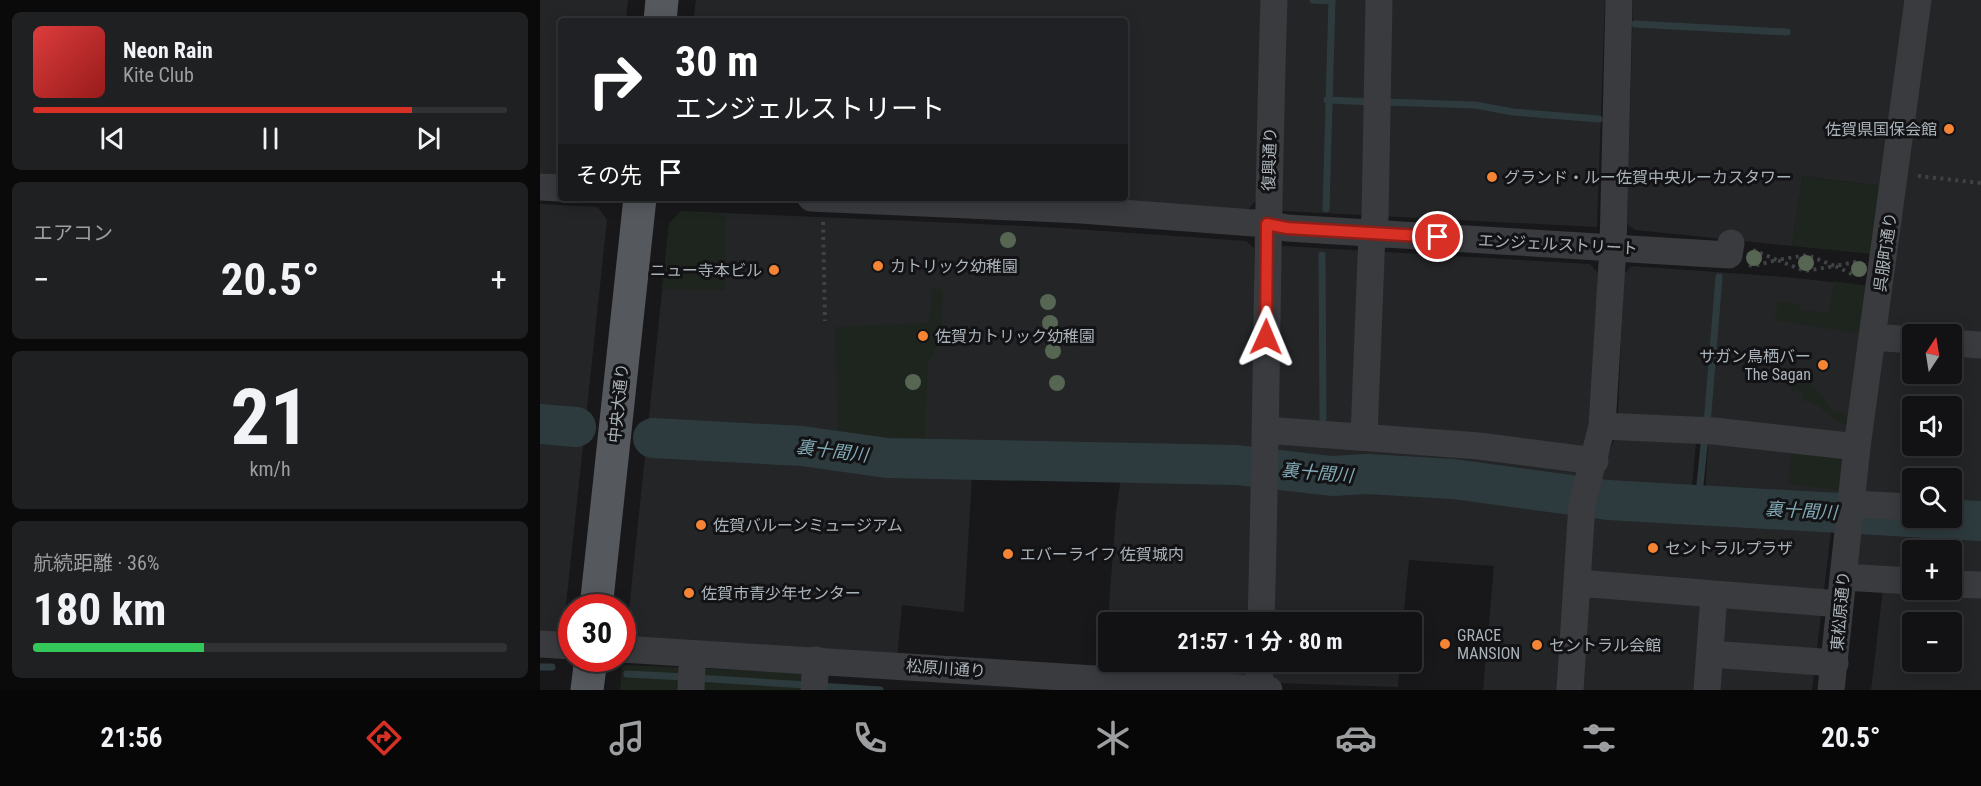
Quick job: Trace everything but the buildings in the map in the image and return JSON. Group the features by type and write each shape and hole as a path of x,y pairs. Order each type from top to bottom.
{"main road":[{"path":"660,18 662,0"},
{"name":"中央大通り","path":"598,594 640,201"},
{"path":"587,690 589,672"}],"street":[{"name":"復興通り","path":"1261,612 1267,224 1274,0"},
{"path":"1364,436 1372,233 1375,218 1379,0"},
{"path":"1570,690 1584,496 1595,461 1602,426 1613,247 1625,107 1619,0"},
{"name":"呉服町通り","path":"1851,504 1850,446 1873,337 1918,0"},
{"path":"540,187 558,188"},
{"name":"エンジェルストリート","path":"817,206 1094,204 1287,228 1613,247 1730,249"},
{"path":"1873,337 1902,339"},
{"path":"1962,344 1981,345"},
{"path":"1602,426 1706,430 1850,446"},
{"path":"1265,430 1479,446 1595,461"},
{"path":"1851,504 1902,507"},
{"name":"東松原通り","path":"1831,690 1851,504"},
{"path":"1843,577 1902,580"},
{"path":"1578,583 1840,604"},
{"path":"1962,584 1981,585"},
{"path":"1707,690 1714,595"},
{"path":"540,644 558,645"},
{"name":"松原川通り","path":"636,651 815,675 1269,690"},
{"path":"1710,654 1835,663"},
{"path":"1245,689 1254,672"}],"path":[{"path":"1894,169 1981,183"},
{"path":"817,206 825,321"},
{"path":"1730,249 1754,249 1805,271 1860,260 1882,271"},
{"path":"1730,249 1753,266 1807,255 1858,277 1882,271"}],"shaded area":[{"path":"540,0 628,0 626,18 558,18 558,176 540,175"},
{"path":"696,0 1264,0 1257,199 1246,212 1093,201 1128,201 1128,18 693,18"},
{"path":"1283,0 1605,0 1597,227 1283,211 1277,202"},
{"path":"1633,0 1910,0 1886,187 1803,176 1792,246 1635,230 1627,224"},
{"path":"1925,0 1981,0 1981,336 1962,335 1962,324 1902,324 1902,331 1884,330"},
{"path":"1803,176 1886,187 1872,254 1792,246"},
{"path":"540,204 598,207 607,220 567,594 558,594 558,634 540,636"},
{"path":"681,211 1046,227 1246,241 1254,248 1255,525 1252,612 1108,612 1116,513 1122,470 1117,463 1071,462 1009,454 866,449 835,445 833,452 887,458 973,460 964,612 902,605 897,658 637,642 636,594 631,594 669,224"},
{"path":"681,211 726,214 725,290 662,289 669,224"},
{"path":"1283,246 1590,264 1598,273 1593,406 1561,690 1483,690 1494,566 1409,560 1404,612 1271,612 1277,252"},
{"path":"1631,266 1786,277 1868,286 1838,498 1705,496 1708,445 1696,443 1691,496 1594,490 1617,432 1624,274"},
{"path":"1834,281 1868,286 1862,334 1775,320 1778,301 1801,305 1800,309 1829,313"},
{"path":"932,289 943,289 941,340 928,363 924,449 838,441 835,327 929,323"},
{"path":"1902,347 1902,384 1962,384 1962,351 1981,353 1981,514 1962,513 1962,468 1902,468 1902,512 1860,510 1879,348"},
{"path":"1794,363 1834,412 1851,414 1850,425 1835,420 1817,405 1802,400 1803,391 1791,389"},
{"path":"1792,446 1847,452 1840,490 1788,484"},
{"path":"1592,507 1755,520 1832,523 1812,690 1581,690"},
{"path":"1857,524 1902,526 1902,528 1981,529 1981,576 1962,575 1962,540 1902,540 1902,571 1855,564"},
{"path":"1883,589 1902,590 1902,600 1962,600 1962,594 1981,595 1981,690 1871,690"},
{"path":"636,665 804,673 801,690 620,690 622,672 636,672"},
{"path":"1133,672 1250,672 1250,676"},
{"path":"1269,672 1399,672 1398,687 1277,683 1269,676"}],"waterway":[{"path":"1313,0 1332,1"},
{"path":"1326,209 1332,0"},
{"path":"1635,24 1787,32"},
{"path":"1327,100 1373,102"},
{"path":"1384,102 1475,105 1513,112 1599,119"},
{"path":"1322,255 1323,419"},
{"path":"1707,424 1719,277"},
{"name":"裏十間川","path":"540,424 576,427"},
{"path":"1698,505 1705,435"},
{"name":"裏十間川","path":"653,438 802,446 887,458 1236,465 1332,476 1367,474 1453,479 1608,500 1981,521"},
{"path":"540,667 552,667"},
{"path":"627,674 685,677"},
{"path":"696,678 807,685"},
{"path":"819,686 880,690"}],"place":[{"name":"佐賀県国保会館","path":"1949,129"},
{"name":"グランド・ルー佐賀中央ルーカスタワー","path":"1492,177"},
{"name":"カトリック幼稚園","path":"878,266"},
{"name":"ニュー寺本ビル","path":"774,270"},
{"name":"佐賀カトリック幼稚園","path":"923,336"},
{"name":"サガン鳥栖バー The Sagan","path":"1823,365"},
{"name":"佐賀バルーンミュージアム","path":"701,525"},
{"name":"セントラルプラザ","path":"1653,548"},
{"name":"エバーライフ 佐賀城内","path":"1008,554"},
{"name":"佐賀市青少年センター","path":"689,593"},
{"name":"GRACE MANSION","path":"1445,644"},
{"name":"セントラル会館","path":"1537,645"}],"route":[{"path":"1266,337 1267,224 1287,228 1438,237"}]}
